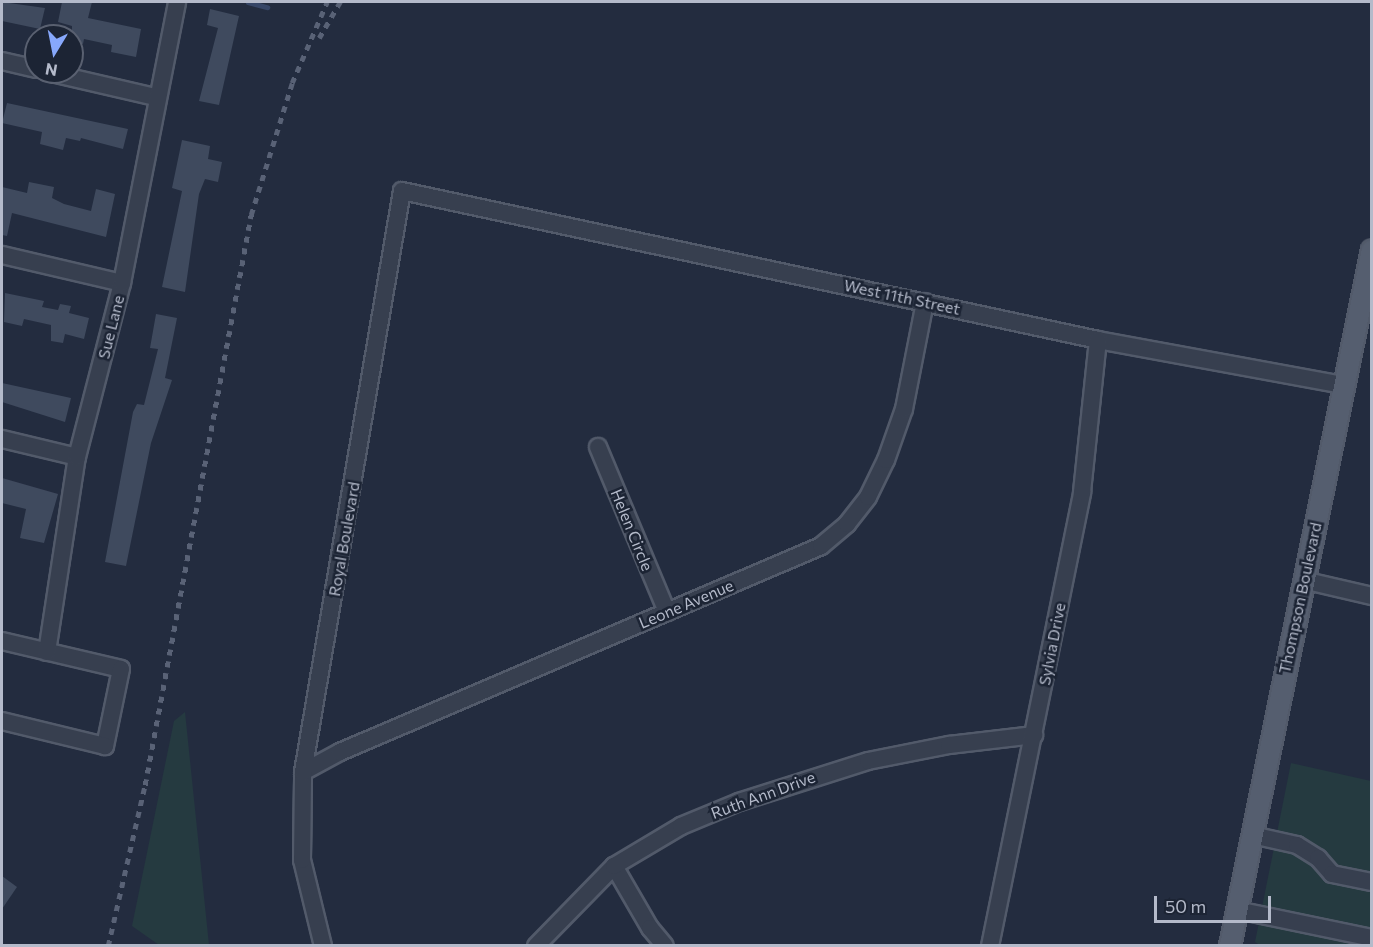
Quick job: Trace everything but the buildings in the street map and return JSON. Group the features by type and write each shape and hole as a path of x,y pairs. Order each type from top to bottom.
{"main road":[{"name":"Thompson Boulevard","path":"1230,945 1371,250"}],"street":[{"name":"Sue Lane","path":"47,652 77,457 122,283 155,97 177,2"},
{"path":"2,61 24,66"},
{"path":"84,81 155,97"},
{"name":"Royal Boulevard","path":"323,945 302,860 303,772 402,191 461,203"},
{"name":"West 11th Street","path":"461,203 1098,340 1344,385"},
{"path":"2,255 122,283"},
{"name":"Leone Avenue","path":"303,772 340,752 821,546 847,524 868,497 904,409 925,302"},
{"name":"Sylvia Drive","path":"990,945 1082,492 1098,340"},
{"path":"2,439 77,457"},
{"name":"Helen Circle","path":"598,447 667,612"},
{"path":"1303,580 1371,596"},
{"path":"2,641 121,669 105,746 2,721"},
{"name":"Ruth Ann Drive","path":"536,945 614,866 681,826 815,775 949,745 1034,735"},
{"path":"1252,835 1298,845 1318,858 1332,874 1371,882"},
{"path":"614,866 650,928 665,945"},
{"path":"1237,910 1371,938"}],"green space":[{"path":"185,712 209,945 159,945 132,926 174,721"},
{"path":"1291,763 1371,781 1371,945 1261,946 1255,942"}],"waterway":[{"path":"248,2 267,7"}],"railway":[{"path":"108,946 145,785 251,215 292,83 327,2"},
{"path":"319,38 340,2"}]}
